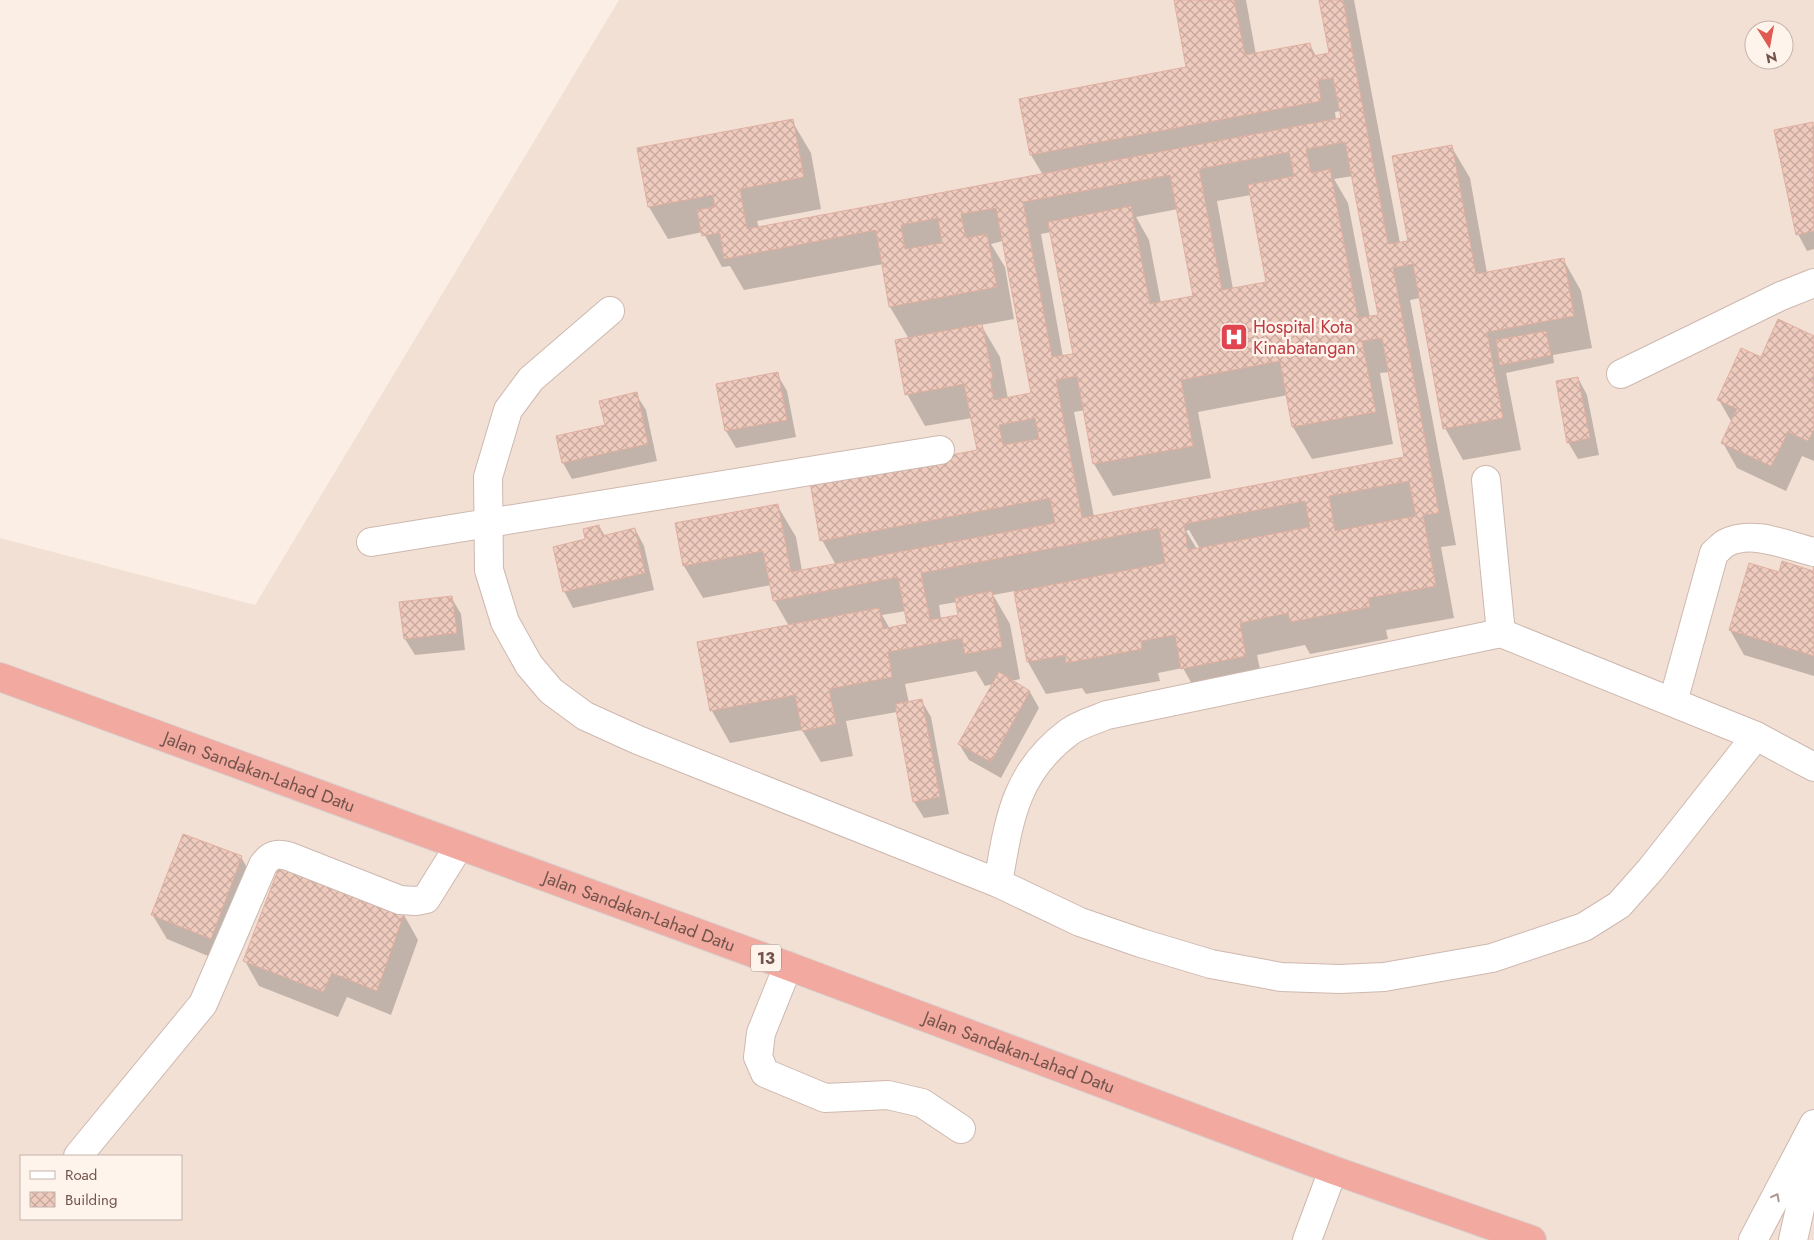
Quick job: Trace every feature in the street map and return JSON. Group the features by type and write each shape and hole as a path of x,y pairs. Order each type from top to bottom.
{"highway":[{"name":"Jalan Sandakan-Lahad Datu","path":"0,677 788,966 1333,1170 1532,1240"}],"street":[{"path":"1621,374 1781,296 1814,283"},
{"path":"610,311 531,379 508,410 488,477 488,570 505,622 529,665 551,691 585,716 638,740 998,883 1080,922 1211,964 1281,977 1340,979 1384,977 1492,958 1584,927 1619,905 1651,869 1756,736"},
{"path":"371,542 488,521 940,450"},
{"path":"1486,480 1502,633"},
{"path":"1673,702 1714,553 1725,543 1743,538 1766,540 1814,552"},
{"path":"998,883 1011,813 1030,771 1070,731 1107,714 1502,633 1756,736 1814,767"},
{"path":"79,1155 203,1004 268,857 279,854 288,856 400,900 416,901 426,899 459,846"},
{"path":"788,966 761,1033 758,1057 765,1073 825,1098 888,1095 922,1103 961,1129"},
{"path":"1753,1240 1814,1124"},
{"path":"1793,1240 1814,1146"},
{"path":"1307,1240 1333,1170"}],"shaded area":[{"path":"619,0 1814,0 1814,1240 0,1240 0,538 255,605"}],"building":[{"path":"1174,0 1234,0 1245,55 1310,43 1313,56 1329,53 1319,0 1343,0 1388,244 1408,241 1392,156 1452,145 1476,274 1564,258 1574,316 1487,332 1503,418 1443,429 1413,264 1393,268 1439,513 1423,515 1436,586 1368,598 1370,607 1290,622 1288,613 1240,623 1246,656 1181,669 1175,635 1141,641 1142,649 1066,663 1065,655 1027,662 1014,592 1165,563 1159,528 921,573 930,620 958,615 955,598 992,591 1002,647 965,654 962,638 888,652 892,677 829,689 836,724 802,731 795,695 710,711 697,642 879,608 883,629 907,624 898,577 773,601 763,551 683,566 675,523 778,504 791,572 1055,523 1050,498 820,541 810,482 977,450 964,384 905,395 895,340 982,324 993,378 990,379 994,400 1031,393 996,208 961,214 966,238 987,234 997,287 889,307 876,230 724,259 720,233 702,236 697,210 715,207 713,195 648,207 637,148 793,119 804,177 740,189 747,229 1341,118 1333,78 1318,80 1321,101 1030,155 1019,99 1186,67","holes":["1345,142 1378,315 1358,318 1330,169 1311,173 1306,149","1289,152 1294,176 1248,185 1266,282 1222,290 1199,169","1170,175 1193,296 1150,304 1131,206 1048,222 1073,354 1052,357 1023,202","938,218 942,243 905,249 901,225","1382,338 1404,457 1082,518 1056,380 1077,376 1093,464 1193,446 1181,380 1280,361 1292,427 1376,412 1362,341","1035,418 1039,439 1003,445 999,425","1409,481 1416,516 1335,531 1329,496","1305,501 1310,527 1188,550 1184,524"]},
{"path":"1813,122 1814,231 1796,235 1774,130"},
{"path":"1778,319 1814,336 1814,374 1812,380 1814,381 1814,429 1808,441 1788,432 1771,466 1721,443 1737,409 1717,400 1741,348 1761,357"},
{"path":"1546,331 1551,355 1500,365 1496,340"},
{"path":"778,372 787,420 725,431 716,384"},
{"path":"1578,377 1590,438 1567,443 1556,381"},
{"path":"637,392 648,444 562,463 556,436 605,425 599,401"},
{"path":"599,525 602,536 635,528 645,573 563,592 553,547 585,539 583,529"},
{"path":"1782,561 1813,571 1814,567 1814,656 1729,630 1749,563 1779,572"},
{"path":"452,596 457,633 404,639 399,602"},
{"path":"999,672 1030,691 991,762 958,744"},
{"path":"922,699 940,797 913,802 895,704"},
{"path":"183,834 242,856 211,939 151,915"},
{"path":"280,865 404,914 377,991 332,973 323,992 243,961"}],"place":[{"name":"Hospital Kota Kinabatangan","path":"1234,337"}]}
